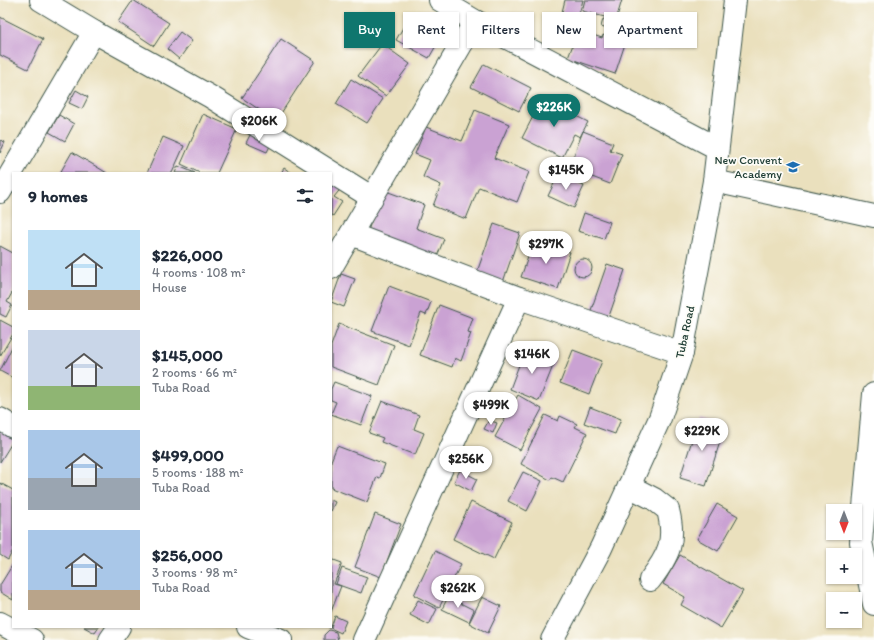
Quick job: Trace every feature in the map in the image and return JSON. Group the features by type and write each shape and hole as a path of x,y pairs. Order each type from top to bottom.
{"street":[{"path":"41,0 94,32 211,97 332,172"},
{"path":"440,0 467,16"},
{"name":"Tuba Road","path":"552,640 601,548 660,418 682,353 714,181 735,0"},
{"path":"12,202 0,192 94,32"},
{"path":"332,266 467,35"},
{"path":"526,48 717,148"},
{"path":"332,172 372,197"},
{"path":"714,181 874,216"},
{"path":"351,234 519,298 682,353"},
{"path":"364,640 519,298"},
{"path":"874,394 861,542 874,604"},
{"path":"0,420 12,426"},
{"path":"629,486 654,499 668,510 672,524 672,543 664,562 650,580"},
{"path":"0,623 32,640"},
{"path":"110,640 118,628"},
{"path":"251,628 281,640"}],"building":[{"path":"133,0 169,23 154,46 118,22"},
{"path":"565,0 583,0 580,12 562,12"},
{"path":"585,0 622,0 618,12 604,12 604,17 596,15 596,12 582,11"},
{"path":"0,17 43,39 28,69 0,55"},
{"path":"603,19 604,19 604,28 601,27"},
{"path":"403,28 403,44 396,40"},
{"path":"180,32 192,41 179,59 167,49"},
{"path":"604,35 604,48 624,48 615,74 568,58 572,48 596,48 596,36 602,38"},
{"path":"281,39 315,61 276,121 242,98"},
{"path":"379,48 388,48 410,64 386,96 358,76"},
{"path":"411,48 435,48 429,58"},
{"path":"484,64 531,88 519,111 471,87"},
{"path":"351,79 383,99 367,123 336,104"},
{"path":"76,90 88,97 82,109 69,103"},
{"path":"542,99 588,122 580,137 574,134 562,158 522,138"},
{"path":"475,110 509,124 494,158 529,172 517,202 479,187 466,219 433,206 441,185 423,177 430,160 415,154 426,127 462,141"},
{"path":"203,114 237,129 217,172 198,172 181,164"},
{"path":"59,115 74,124 65,141 49,132"},
{"path":"583,131 613,143 610,150 622,154 610,184 569,168"},
{"path":"251,133 272,142 267,152 246,143"},
{"path":"163,137 184,146 172,172 147,172"},
{"path":"0,140 5,142 0,153"},
{"path":"72,152 105,172 61,172"},
{"path":"178,166 193,172 175,172"},
{"path":"284,168 290,172 282,172"},
{"path":"558,175 584,186 574,208 548,196"},
{"path":"332,181 342,187 334,197 342,202 333,216"},
{"path":"383,190 424,205 416,228 444,239 436,259 367,233"},
{"path":"584,213 610,222 604,239 578,231"},
{"path":"494,224 520,233 503,282 477,272"},
{"path":"534,240 570,252 558,289 521,277"},
{"path":"0,246 12,252 12,293 7,302 12,305 6,317 0,314"},
{"path":"583,259 589,262 592,268 589,274 583,277 577,274 574,268 577,262"},
{"path":"607,264 625,270 607,322 589,316"},
{"path":"341,274 355,279 344,307 332,302"},
{"path":"389,286 431,302 426,315 421,313 409,345 372,331"},
{"path":"439,305 473,318 468,332 471,333 461,361 455,358 452,367 420,355"},
{"path":"0,320 12,326 12,336 0,356"},
{"path":"339,324 394,345 379,385 332,367 332,343"},
{"path":"12,347 12,377 0,371"},
{"path":"525,349 555,361 539,401 510,389"},
{"path":"573,350 602,361 589,394 560,383"},
{"path":"334,382 372,396 361,425 332,414 336,402 332,400 332,387"},
{"path":"518,395 542,409 520,450 495,437"},
{"path":"382,401 419,415 414,429 424,433 415,455 381,442 383,438 369,433"},
{"path":"590,407 621,419 615,434 584,423"},
{"path":"545,415 558,421 560,416 577,424 575,427 587,433 563,482 552,477 550,480 521,464"},
{"path":"699,418 725,426 706,486 680,478"},
{"path":"489,420 497,423 493,433 484,429"},
{"path":"0,426 12,433 12,443 0,462"},
{"path":"337,446 385,464 380,478 377,477 367,502 332,488 332,458"},
{"path":"460,470 477,479 471,491 454,482"},
{"path":"523,472 542,481 527,511 508,501"},
{"path":"0,483 12,489 12,552 8,560 0,555"},
{"path":"332,500 335,502 332,509"},
{"path":"471,502 512,522 494,559 453,539"},
{"path":"717,504 738,516 718,551 697,539"},
{"path":"375,514 401,524 381,577 355,567"},
{"path":"435,551 461,564 439,608 414,595"},
{"path":"680,555 743,591 721,628 681,605 685,597 663,584"},
{"path":"332,559 342,563 334,584 341,586 332,609"},
{"path":"12,566 12,599 0,592 0,585"},
{"path":"342,568 367,577 361,593 336,584"},
{"path":"448,597 474,610 469,622 442,609"},
{"path":"482,597 501,606 488,633 469,623"},
{"path":"418,600 437,609 429,625 410,615"},
{"path":"335,616 346,621 341,633 330,628 332,628"},
{"path":"86,628 98,628 95,633"},
{"path":"329,630 336,632 338,640 324,640 324,635"}],"place":[{"name":"New Convent Academy","path":"793,167"}]}
